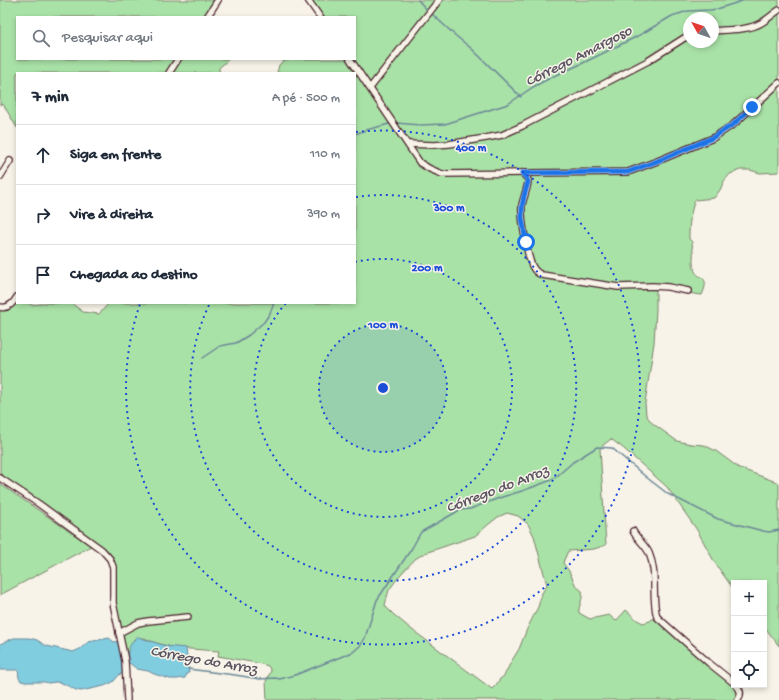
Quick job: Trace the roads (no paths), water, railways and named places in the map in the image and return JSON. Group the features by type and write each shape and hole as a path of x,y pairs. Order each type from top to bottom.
{"street":[{"path":"208,16 218,0"},
{"path":"308,0 319,16"},
{"path":"370,88 439,0"},
{"path":"719,30 755,26 762,23 779,10"},
{"path":"408,144 449,144 502,135 648,61 683,38"},
{"path":"170,72 177,60"},
{"path":"351,60 420,163 442,174 628,172 702,143 724,131 734,124 779,83"},
{"path":"0,177 10,161"},
{"path":"522,173 528,182 522,207 522,218 529,257 534,269 537,272 542,275 618,287 653,286 688,291"},
{"path":"0,307 7,308 13,304 16,299"},
{"path":"0,478 39,504 107,554 110,559 113,567 113,603 125,661 127,700"},
{"path":"633,531 639,541 648,550 651,558 657,618 731,681"},
{"path":"119,633 138,623 188,617"},
{"path":"738,688 741,691 741,695 738,700"}],"water":[{"path":"138,637 166,646 186,648 189,673 187,673 185,678 170,679 148,671 137,669 128,662 128,655 131,644"},
{"path":"14,638 29,638 37,640 47,646 73,652 80,649 88,642 109,638 114,642 120,641 125,673 120,674 113,682 104,686 81,691 56,682 48,683 21,681 18,670 0,670 0,644"}],"waterway":[{"path":"418,0 426,9"},
{"name":"Córrego Amargoso","path":"396,123 420,125 445,124 508,104 533,87 638,36 672,16 688,11 717,9 745,0"},
{"path":"432,14 472,49 521,97"},
{"name":"Córrego Amargoso","path":"356,134 389,124"},
{"name":"Córrego Amargoso","path":"202,358 220,346 236,343 249,335 264,322 274,304"},
{"name":"Córrego do Arroz","path":"188,669 260,679 280,679 295,675 353,652 361,645 365,638 377,600 421,532 460,510 470,509 549,481 573,462 597,447 612,448 668,494 718,519 763,531 769,532 779,530"}]}
